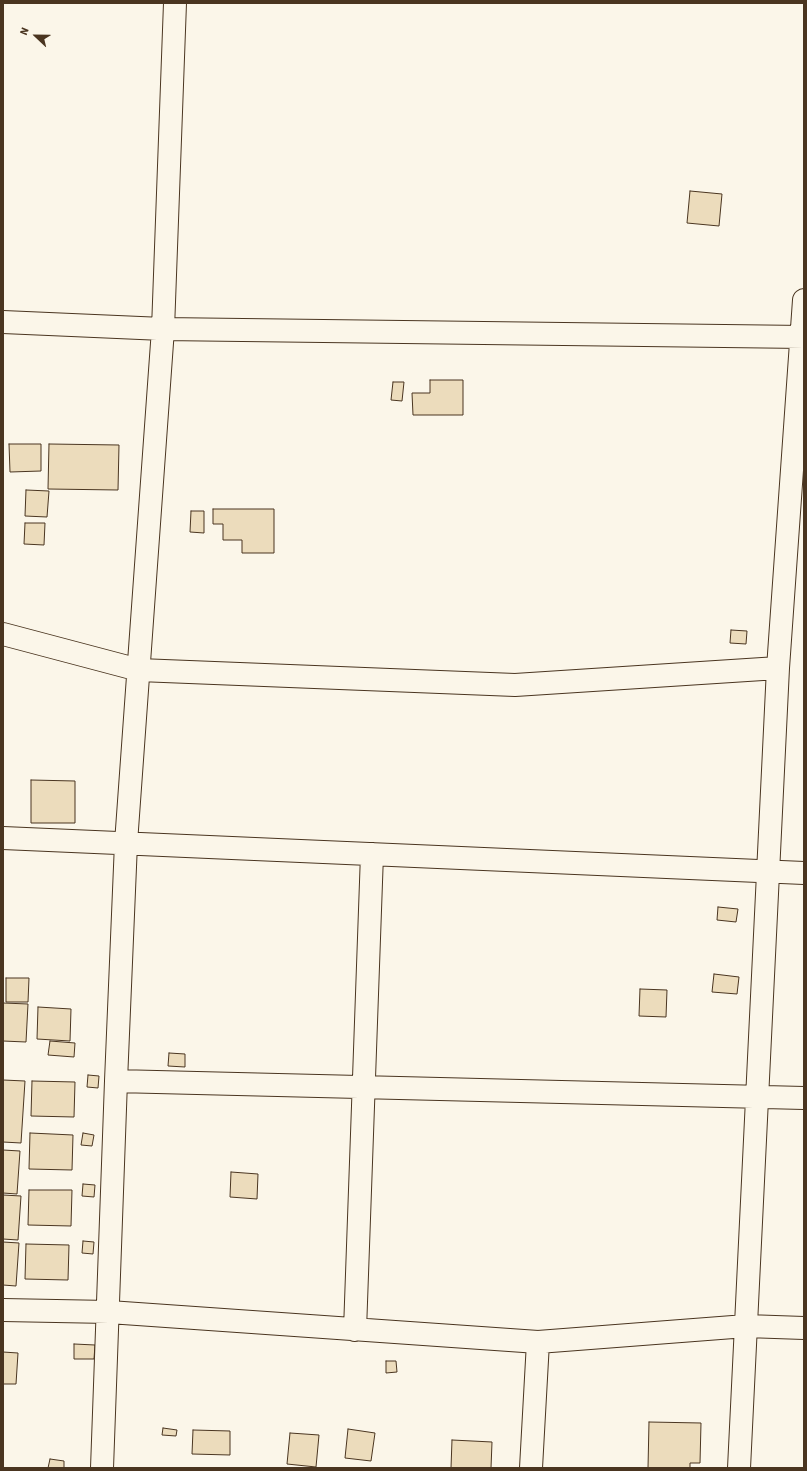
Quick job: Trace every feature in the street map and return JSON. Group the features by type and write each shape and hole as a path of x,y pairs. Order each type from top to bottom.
{"street":[{"path":"102,1468 126,843 163,329 175,3"},
{"path":"739,1468 778,668 803,337 804,300"},
{"path":"3,322 163,329 803,337"},
{"path":"3,634 139,670 515,684 778,668"},
{"path":"3,838 804,873"},
{"path":"355,1330 372,854"},
{"path":"116,1081 804,1098"},
{"path":"3,1310 109,1312 538,1342 746,1326 804,1328"},
{"path":"531,1468 538,1342"}],"building":[{"path":"690,191 722,194 719,226 687,223"},
{"path":"430,380 463,380 463,415 413,415 412,393 430,393"},
{"path":"393,382 404,382 402,401 391,400"},
{"path":"9,444 41,444 41,471 10,472"},
{"path":"49,444 119,445 118,490 48,489"},
{"path":"26,490 49,491 47,517 25,516"},
{"path":"213,509 274,509 274,553 242,553 242,540 223,540 223,524 213,524"},
{"path":"191,511 204,511 204,533 190,532"},
{"path":"25,523 45,523 44,545 24,544"},
{"path":"731,630 747,631 746,644 730,643"},
{"path":"31,780 75,781 75,823 31,823"},
{"path":"718,907 738,909 736,922 717,920"},
{"path":"714,974 739,977 737,994 712,992"},
{"path":"6,978 29,978 28,1002 6,1002"},
{"path":"640,989 667,990 666,1017 639,1016"},
{"path":"3,1003 28,1004 26,1042 3,1041"},
{"path":"38,1007 71,1009 70,1041 37,1039"},
{"path":"50,1041 75,1043 74,1057 48,1055"},
{"path":"169,1053 185,1054 185,1067 168,1066"},
{"path":"88,1075 99,1076 98,1088 87,1087"},
{"path":"3,1080 25,1081 21,1143 3,1142"},
{"path":"32,1081 75,1082 74,1117 31,1116"},
{"path":"30,1133 73,1135 72,1170 29,1169"},
{"path":"83,1133 94,1135 92,1146 81,1145"},
{"path":"3,1150 20,1151 17,1194 3,1193"},
{"path":"231,1172 258,1174 257,1199 230,1197"},
{"path":"83,1184 95,1185 94,1197 82,1196"},
{"path":"29,1190 72,1190 71,1226 28,1225"},
{"path":"3,1195 21,1196 18,1240 3,1239"},
{"path":"83,1241 94,1242 93,1254 82,1253"},
{"path":"3,1242 19,1243 16,1286 3,1285"},
{"path":"26,1244 69,1245 68,1280 25,1279"},
{"path":"74,1344 95,1345 94,1359 74,1359"},
{"path":"3,1352 18,1353 16,1384 3,1384"},
{"path":"386,1361 396,1361 397,1372 386,1373"},
{"path":"649,1422 701,1423 700,1463 690,1463 690,1468 648,1468"},
{"path":"163,1428 177,1430 176,1436 162,1435"},
{"path":"348,1429 375,1433 371,1461 345,1458"},
{"path":"193,1430 230,1431 230,1455 192,1454"},
{"path":"290,1433 319,1435 316,1467 287,1464"},
{"path":"452,1440 492,1442 491,1468 451,1468"},
{"path":"50,1459 64,1461 64,1468 48,1468"}]}
